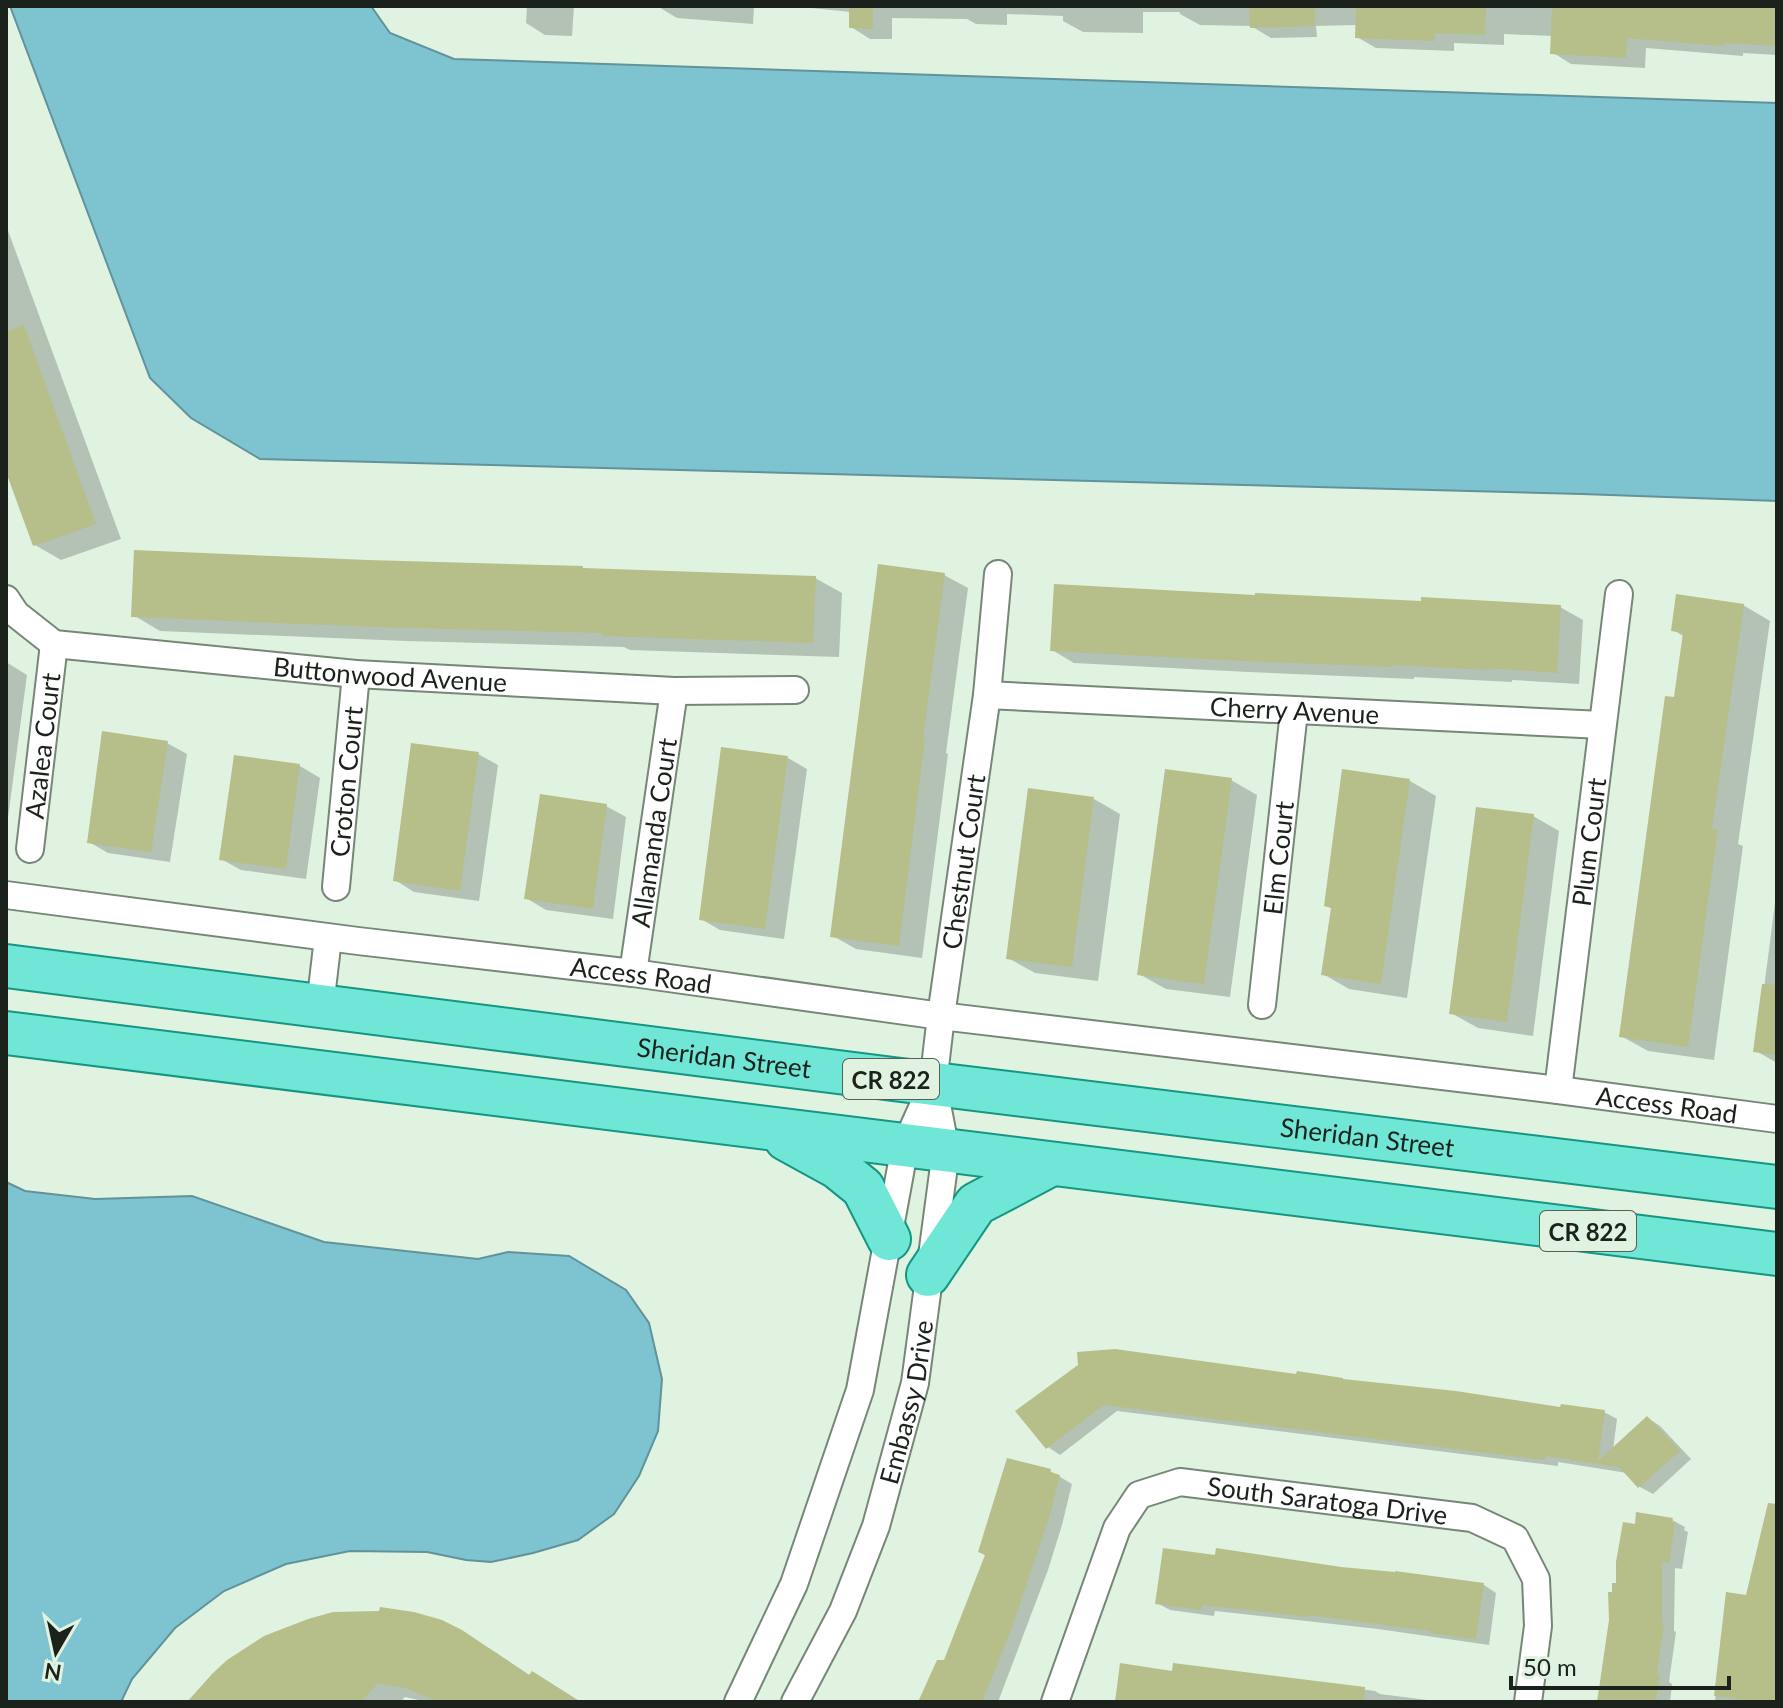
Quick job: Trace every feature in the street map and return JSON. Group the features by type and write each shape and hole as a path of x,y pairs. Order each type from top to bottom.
{"main road":[{"name":"Sheridan Street","path":"6,966 1777,1187"},
{"name":"CR 822","path":"6,1033 1777,1254"},
{"path":"768,1128 837,1167 863,1188 889,1239"},
{"path":"928,1275 976,1204 1052,1164"}],"street":[{"name":"Chestnut Court","path":"926,1148 941,1016 987,695 998,574"},
{"name":"Plum Court","path":"1558,1090 1619,594"},
{"path":"6,599 16,614 54,644"},
{"name":"Buttonwood Avenue","path":"54,644 356,674 674,691 795,690"},
{"name":"Azalea Court","path":"30,849 54,644"},
{"name":"Croton Court","path":"336,887 356,674"},
{"name":"Allamanda Court","path":"633,973 674,691"},
{"name":"Cherry Avenue","path":"987,695 1602,725"},
{"name":"Elm Court","path":"1262,1005 1294,711"},
{"name":"Access Road","path":"17,896 328,938 633,973 941,1016 1777,1119"},
{"path":"320,1006 328,938"},
{"name":"Embassy Drive","path":"795,1702 843,1611 876,1526 915,1383 928,1275 926,1148 933,1084"},
{"name":"Embassy Drive","path":"738,1702 794,1584 860,1390 889,1239 926,1148"},
{"name":"South Saratoga Drive","path":"1055,1702 1117,1528 1139,1495 1180,1482 1472,1518 1515,1538 1536,1579 1538,1626 1528,1702"}],"water":[{"path":"10,6 371,6 390,33 454,59 1777,103 1777,501 260,459 191,418 150,378"},
{"path":"6,1182 25,1191 95,1199 192,1196 324,1242 478,1259 508,1252 569,1256 626,1290 649,1323 662,1379 658,1431 639,1476 614,1514 578,1540 491,1562 427,1552 350,1551 286,1564 224,1591 175,1628 132,1679 121,1702 6,1702"}],"building":[{"path":"849,6 873,6 873,29 849,28"},
{"path":"1249,6 1315,6 1315,26 1250,28"},
{"path":"1356,6 1486,6 1485,35 1435,33 1435,41 1355,38"},
{"path":"1552,6 1777,6 1777,46 1723,43 1723,46 1627,38 1626,58 1550,54"},
{"path":"24,325 96,524 33,546 6,472 6,332"},
{"path":"134,550 816,576 813,643 131,617"},
{"path":"878,564 945,573 899,946 830,937"},
{"path":"1054,584 1255,595 1421,601 1421,597 1561,605 1557,673 1050,651"},
{"path":"1676,594 1744,604 1712,829 1718,829 1688,1047 1619,1037 1665,696 1674,697 1683,633 1671,631"},
{"path":"102,731 168,741 151,852 87,843"},
{"path":"411,743 479,752 460,891 393,881"},
{"path":"721,747 788,756 765,929 699,920"},
{"path":"234,755 300,764 286,869 219,860"},
{"path":"1165,769 1232,778 1204,984 1137,975"},
{"path":"1342,769 1410,779 1381,984 1321,975 1331,908 1324,906"},
{"path":"1028,788 1094,797 1072,967 1006,959"},
{"path":"540,794 607,804 593,909 524,899"},
{"path":"1476,807 1534,814 1507,1022 1449,1014"},
{"path":"1762,984 1777,985 1777,1055 1753,1052"},
{"path":"1115,1349 1296,1374 1297,1371 1456,1391 1560,1407 1561,1404 1605,1410 1598,1461 1647,1416 1680,1451 1638,1488 1619,1467 1104,1405 1046,1449 1015,1411 1078,1365 1077,1352"},
{"path":"1007,1458 1051,1469 1050,1472 1060,1475 1049,1518 1011,1630 982,1702 918,1702 937,1660 944,1660 985,1555 978,1552"},
{"path":"1768,1503 1777,1504 1777,1702 1714,1696 1726,1592 1746,1595"},
{"path":"1636,1512 1673,1518 1672,1522 1675,1522 1669,1563 1662,1562 1664,1623 1656,1702 1597,1702 1609,1620 1608,1592 1612,1592 1612,1583 1616,1583 1623,1522 1635,1524"},
{"path":"1163,1548 1215,1555 1216,1548 1341,1567 1484,1583 1476,1639 1309,1615 1202,1605 1202,1610 1155,1604"},
{"path":"380,1607 442,1620 529,1675 532,1671 581,1702 439,1702 406,1688 378,1683 360,1702 187,1702 227,1660 264,1636 333,1612 379,1611"},
{"path":"1120,1663 1172,1671 1173,1663 1365,1687 1364,1702 1115,1702"}]}
